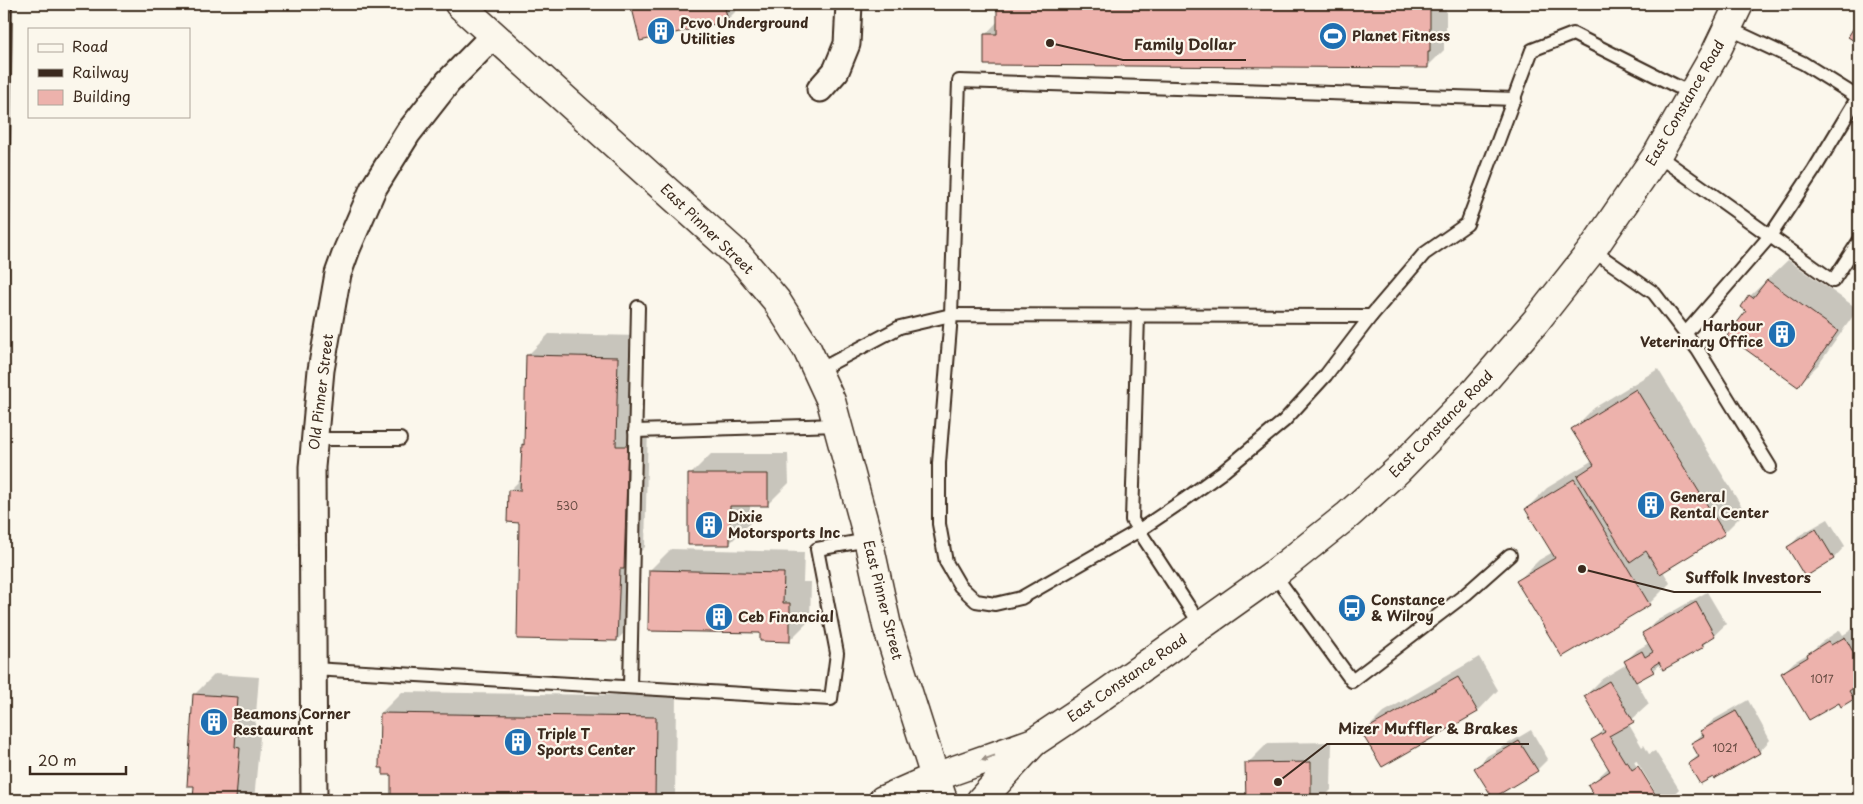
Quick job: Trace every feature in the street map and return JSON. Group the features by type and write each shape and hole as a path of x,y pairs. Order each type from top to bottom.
{"main road":[{"name":"East Pinner Street","path":"459,4 738,255 776,300 807,349 831,402 838,425 868,540 887,626 939,789"},
{"name":"East Constance Road","path":"883,800 939,789 1034,742 1202,627 1274,574 1398,470 1477,389 1536,321 1592,250 1657,155 1734,16"},
{"name":"East Constance Road","path":"981,800 1034,742"}],"street":[{"path":"820,90 836,71 847,44 849,4"},
{"name":"Old Pinner Street","path":"314,800 312,477 321,370 338,274 374,189 408,133 448,82 494,35"}],"lane":[{"path":"1686,334 1770,236 1859,97 1734,16"},
{"path":"1515,99 959,81 951,315 939,463 939,524 946,562 960,586 976,602 995,604 1021,598 1138,531 1224,471 1284,421 1326,375 1371,316 1424,254 1467,224 1515,99 1532,50 1573,34 1692,94"},
{"path":"1657,155 1833,281 1859,241"},
{"path":"1592,250 1654,293 1698,350 1770,467"},
{"path":"630,687 638,308"},
{"path":"817,371 900,326 951,315 1371,316"},
{"path":"1138,315 1132,520 1202,627"},
{"path":"635,431 838,425"},
{"path":"315,439 400,439"},
{"path":"313,669 831,698 837,653 817,549 868,540"},
{"path":"1274,574 1352,681 1466,594 1510,555"}],"building":[{"name":"Pcvo Underground Utilities","path":"631,4 724,4 728,21 640,41"},
{"path":"997,4 1430,4 1428,68 984,65 984,34 997,34"},
{"path":"1859,19 1859,44 1848,37"},
{"name":"Harbour Veterinary Office","path":"1767,280 1838,331 1798,387 1727,336 1746,311 1741,307 1749,295 1753,298"},
{"path":"526,355 618,357 616,446 628,446 624,569 620,569 617,641 517,639 519,523 507,522 508,490 520,491 522,444 524,445"},
{"name":"General Rental Center","path":"1636,389 1725,534 1660,574 1646,551 1630,562 1577,476 1594,465 1571,429"},
{"name":"Dixie Motorsports Inc","path":"688,474 768,474 768,506 730,506 730,545 688,545"},
{"path":"1574,479 1650,605 1562,657 1516,581 1555,558 1525,509"},
{"path":"1816,529 1834,559 1805,577 1787,547"},
{"name":"Ceb Financial","path":"649,570 784,573 783,603 790,603 790,642 760,641 760,633 648,631"},
{"path":"1696,602 1715,636 1702,644 1704,647 1663,670 1659,662 1651,667 1654,672 1636,682 1624,661 1642,651 1645,657 1653,652 1642,633"},
{"path":"1845,637 1859,663 1859,684 1849,691 1854,699 1841,707 1839,703 1809,720 1781,673 1808,657 1807,654 1828,641 1831,645"},
{"path":"1458,677 1478,712 1382,767 1361,732"},
{"path":"1609,681 1634,722 1609,736 1632,770 1638,766 1659,800 1597,800 1588,785 1610,771 1591,740 1605,732 1584,696"},
{"name":"Beamons Corner Restaurant","path":"193,694 238,697 235,747 240,748 236,800 193,800 194,786 187,786"},
{"path":"1736,711 1760,753 1714,779 1713,777 1700,784 1688,764 1699,757 1691,743 1704,736 1700,731"},
{"name":"Triple T Sports Center","path":"380,713 656,717 655,800 391,800 391,775 383,775 383,768 379,768"},
{"path":"1519,741 1538,771 1493,798 1474,768"},
{"path":"1311,762 1311,800 1246,800 1245,763"}],"railway":[{"path":"4,529 11,4"}],"place":[{"name":"Pcvo Underground Utilities","path":"661,31"},
{"name":"Planet Fitness","path":"1333,36"},
{"name":"Family Dollar","path":"1050,43"},
{"name":"Harbour Veterinary Office","path":"1782,334"},
{"name":"General Rental Center","path":"1651,505"},
{"name":"Dixie Motorsports Inc","path":"709,525"},
{"name":"Suffolk Investors","path":"1582,569"},
{"name":"Constance & Wilroy","path":"1352,608"},
{"name":"Ceb Financial","path":"719,617"},
{"name":"Beamons Corner Restaurant","path":"214,722"},
{"name":"Triple T Sports Center","path":"518,742"},
{"name":"Mizer Muffler & Brakes","path":"1278,782"}]}
